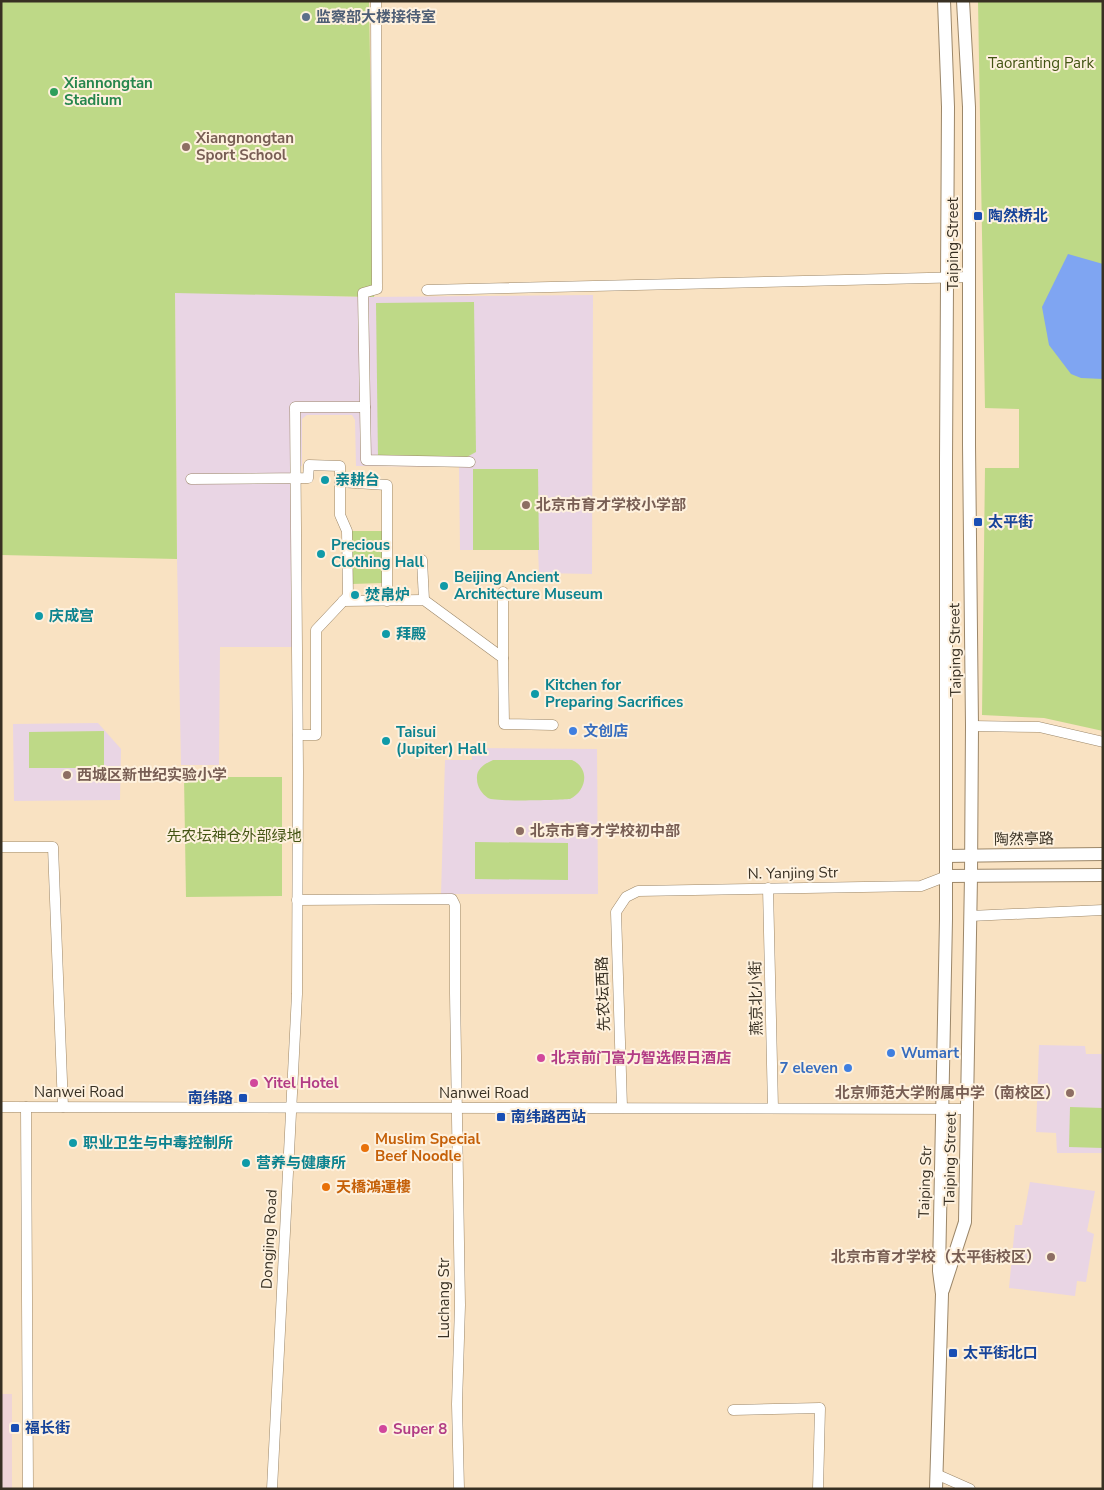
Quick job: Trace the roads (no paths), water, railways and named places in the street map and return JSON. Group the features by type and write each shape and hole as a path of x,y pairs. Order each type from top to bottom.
{"main road":[{"name":"Taiping Street","path":"944,1 948,107 946,460 947,876"},
{"name":"Taiping Street","path":"942,1294 965,1222 971,876 969,107 963,1"},
{"name":"陶然亭路","path":"946,856 1103,854"},
{"path":"947,876 1103,875"},
{"name":"Taiping Str","path":"936,1489 942,1294 939,1271 947,876"}],"street":[{"path":"376,1 377,289 362,293 366,460 470,462"},
{"path":"427,290 969,277"},
{"name":"Dongjing Road","path":"272,1489 298,994 295,407 364,407"},
{"path":"191,479 308,478 309,466 340,466 340,515 347,531 348,596 316,630 316,735 298,735"},
{"path":"340,482 387,485 387,601"},
{"path":"422,560 424,600"},
{"path":"503,592 504,724 553,725"},
{"path":"343,601 424,600 503,658"},
{"path":"972,726 1039,727 1103,742"},
{"path":"1,847 53,847 63,1107"},
{"name":"N. Yanjing Str","path":"638,891 921,886 947,876"},
{"name":"燕京北小街","path":"768,888 773,1108"},
{"name":"先农坛西路","path":"622,1107 616,912 626,897 638,891"},
{"name":"Luchang Str","path":"297,900 452,899 455,905 456,1108 460,1305 457,1404 459,1489"},
{"path":"970,916 1103,910"},
{"name":"Nanwei Road","path":"1,1107 966,1109"},
{"path":"26,1107 28,1489"},
{"path":"733,1410 820,1408 818,1489"},
{"path":"936,1474 970,1489"}],"water":[{"path":"1068,254 1103,264 1103,379 1081,378 1071,374 1049,345 1042,307"}],"place":[{"name":"监察部大楼接待室","path":"306,17"},
{"name":"Xiannongtan Stadium","path":"54,92"},
{"name":"Xiangnongtan Sport School","path":"186,147"},
{"name":"陶然桥北","path":"978,216"},
{"name":"亲耕台","path":"325,480"},
{"name":"北京市育才学校小学部","path":"526,505"},
{"name":"太平街","path":"978,522"},
{"name":"Precious Clothing Hall","path":"321,554"},
{"name":"Beijing Ancient Architecture Museum","path":"444,586"},
{"name":"焚帛炉","path":"355,595"},
{"name":"庆成宫","path":"39,616"},
{"name":"拜殿","path":"386,634"},
{"name":"Kitchen for Preparing Sacrifices","path":"535,694"},
{"name":"文创店","path":"573,731"},
{"name":"Taisui (Jupiter) Hall","path":"386,741"},
{"name":"西城区新世纪实验小学","path":"67,775"},
{"name":"北京市育才学校初中部","path":"520,831"},
{"name":"Wumart","path":"891,1053"},
{"name":"北京前门富力智选假日酒店","path":"541,1058"},
{"name":"7 eleven","path":"848,1068"},
{"name":"Yitel Hotel","path":"254,1083"},
{"name":"北京师范大学附属中学（南校区）","path":"1070,1093"},
{"name":"南纬路","path":"243,1098"},
{"name":"南纬路西站","path":"501,1117"},
{"name":"职业卫生与中毒控制所","path":"73,1143"},
{"name":"Muslim Special Beef Noodle","path":"365,1148"},
{"name":"营养与健康所","path":"246,1163"},
{"name":"天橋鴻運樓","path":"326,1187"},
{"name":"北京市育才学校（太平街校区）","path":"1051,1257"},
{"name":"太平街北口","path":"953,1353"},
{"name":"福长街","path":"15,1428"},
{"name":"Super 8","path":"383,1429"}],"park label":[{"name":"Taoranting Park","path":"1041,63"},
{"name":"先农坛神仓外部绿地","path":"234,836"}]}
